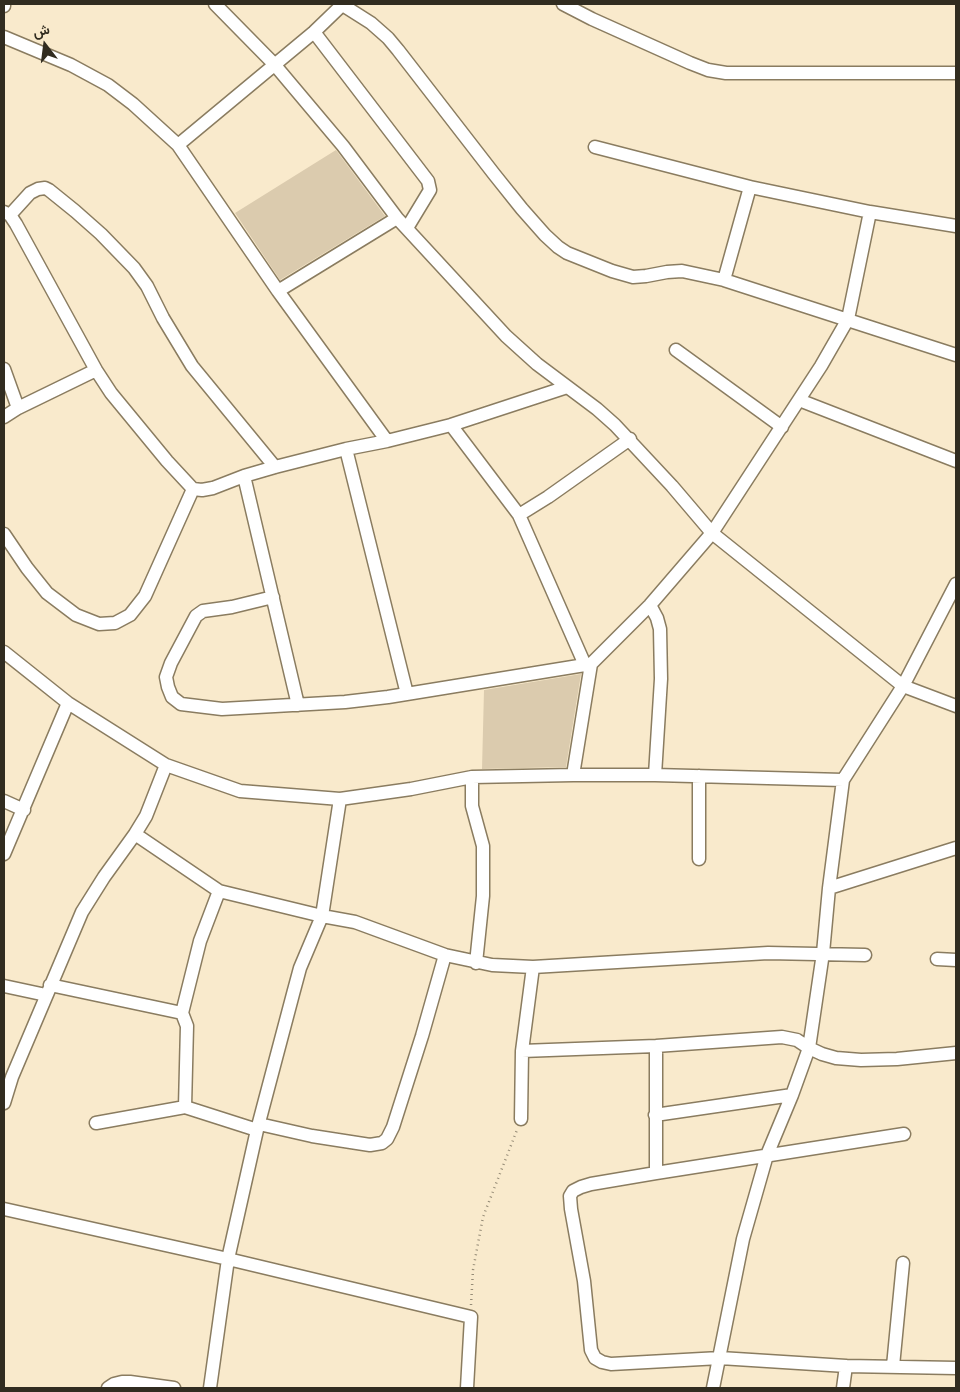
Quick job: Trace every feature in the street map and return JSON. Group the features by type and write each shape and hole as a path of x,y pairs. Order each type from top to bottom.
{"street":[{"path":"215,4 274,64 343,146 397,218 506,336 537,364 597,409 630,440 712,533 903,686 956,706"},
{"path":"178,145 314,32 341,4 371,23 384,34 494,174 535,223 558,247 567,253 633,278 682,271 724,280 956,355"},
{"path":"563,4 708,70 739,74 956,73"},
{"path":"314,32 428,181 430,190 407,228"},
{"path":"4,36 71,65 108,85 133,104 178,145 278,291 387,441"},
{"path":"595,147 750,187 870,212 956,226"},
{"path":"724,280 750,187"},
{"path":"274,467 192,366 147,286 134,268 101,234 76,211 45,188 30,193 7,214 24,238 96,370 111,393 167,461 193,489 212,488 274,467 451,425 566,387"},
{"path":"273,597 232,607 203,611 196,616 171,663 166,677 172,697 181,704 222,709 345,702 588,665 650,605 712,533 821,366 848,319 870,212"},
{"path":"278,291 397,218"},
{"path":"676,350 782,427"},
{"path":"4,369 18,408"},
{"path":"4,417 18,408 96,370"},
{"path":"799,400 956,461"},
{"path":"451,425 519,515 588,665 573,775"},
{"path":"519,515 630,440"},
{"path":"346,449 407,694"},
{"path":"244,476 298,705"},
{"path":"4,534 47,593 76,615 99,624 115,623 130,614 145,596 193,489"},
{"path":"713,1388 743,1239 767,1155 809,1048 823,953 829,888 843,780 903,686 956,584"},
{"path":"650,605 660,629 662,679 655,775"},
{"path":"4,652 68,702 166,765 240,791 340,799 411,789 472,777 573,775 655,775 843,780"},
{"path":"4,854 68,702"},
{"path":"4,1103 8,1076 82,912 104,877 136,834 146,816 166,765"},
{"path":"699,776 699,859"},
{"path":"472,777 472,806 483,855 483,896 476,963"},
{"path":"210,1388 228,1260 258,1127 300,968 322,916 340,799"},
{"path":"4,801 24,810"},
{"path":"136,834 218,891 322,916 356,922 445,955 476,963 533,967 768,953 866,955"},
{"path":"829,888 956,848"},
{"path":"185,1107 187,1026 182,1013 200,941 218,891"},
{"path":"96,1123 185,1107 258,1127 370,1145 382,1143 387,1139 393,1127 445,955"},
{"path":"937,959 956,960"},
{"path":"522,1120 522,1051 533,967"},
{"path":"4,986 48,990 182,1013"},
{"path":"522,1051 656,1046 782,1037 797,1040 829,1057 861,1060 897,1059 956,1052"},
{"path":"656,1046 656,1173"},
{"path":"655,1114 792,1095"},
{"path":"904,1134 656,1173 581,1187 573,1191 570,1196 570,1209 584,1281 591,1350 595,1358 611,1364 720,1358 846,1366 956,1368"},
{"path":"4,1209 471,1316 467,1388"},
{"path":"893,1366 903,1263"},
{"path":"843,1388 846,1366"},
{"path":"108,1388 122,1382 174,1388"}],"path":[{"path":"471,1316 473,1270 483,1217 522,1120"}],"building":[{"path":"336,150 385,216 280,280 235,213"},
{"path":"581,674 566,767 482,769 484,690"}]}
